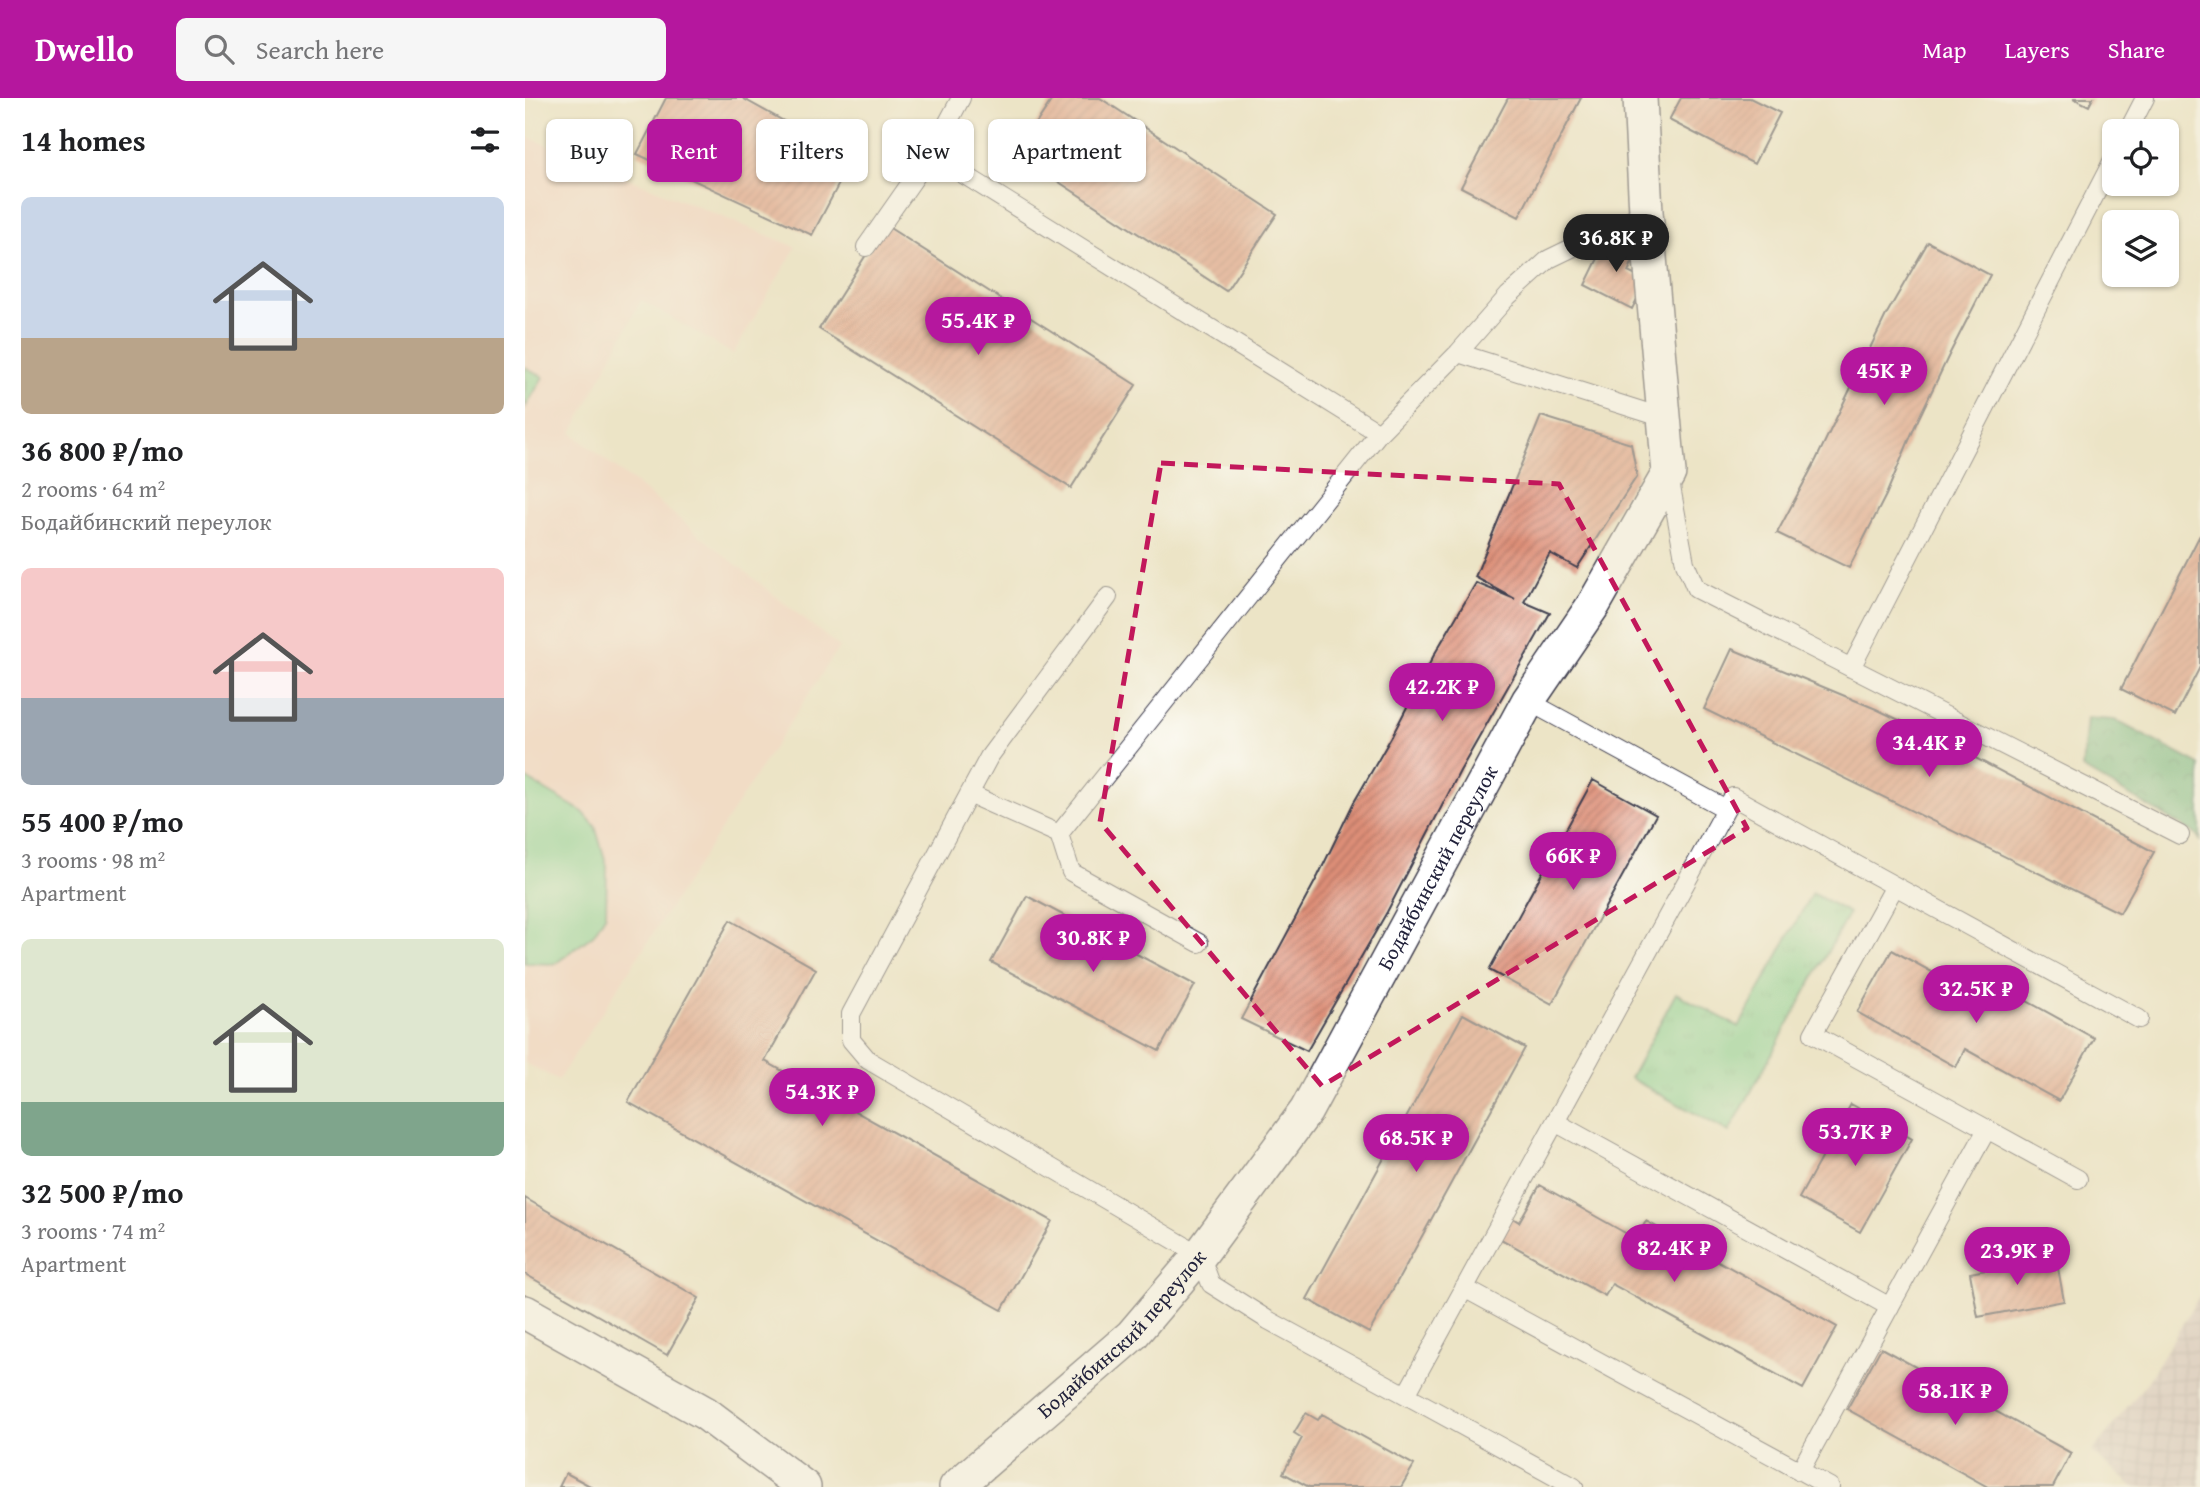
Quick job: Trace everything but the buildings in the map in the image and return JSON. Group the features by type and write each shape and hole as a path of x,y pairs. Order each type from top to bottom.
{"street":[{"path":"1640,98 1646,212 1668,473"},
{"name":"Бодайбинский переулок","path":"956,1487 1132,1335 1200,1255 1306,1111 1528,701 1594,604 1668,473"},
{"path":"525,1312 705,1413 804,1487"}],"lane":[{"path":"950,119 961,98"},
{"path":"2134,119 2145,98"},
{"path":"974,181 1379,433"},
{"path":"1851,667 2102,181"},
{"path":"866,247 911,182"},
{"path":"1059,834 1379,433 1458,353 1508,296 1549,260 1646,212"},
{"path":"1458,353 1664,418"},
{"path":"1668,473 1685,564 1696,589 2180,835"},
{"path":"1108,597 989,757 851,1014 851,1041 867,1060 1200,1255 1211,1284 1268,1320 1574,1487"},
{"path":"1528,701 1726,809"},
{"path":"969,794 1059,834 1071,872 1199,943"},
{"path":"1406,1395 1733,797 2139,1019"},
{"path":"1895,886 1813,1034 2078,1179"},
{"path":"1555,1122 1890,1307"},
{"path":"1800,1471 1987,1129"},
{"path":"1464,1288 1830,1487"}],"highlighted area":[{"path":"1161,463 1559,484 1747,828 1322,1086 1100,822"}],"shaded area":[{"path":"525,136 546,145 546,182 633,180 796,247 733,354 641,300 572,433 839,647 558,1080 525,1063 525,963 555,964 583,812 525,778 525,408 543,377 525,367"},
{"path":"2200,1295 2200,1487 2134,1487 2092,1452 2148,1381"}],"green space":[{"path":"525,367 543,377 525,408"},
{"path":"2087,718 2115,720 2200,765 2200,840 2196,834 2082,768"},
{"path":"525,778 583,812 595,826 607,866 606,914 593,935 555,964 525,963"},
{"path":"1812,893 1849,913 1729,1132 1630,1078 1676,993 1739,1027"}]}
